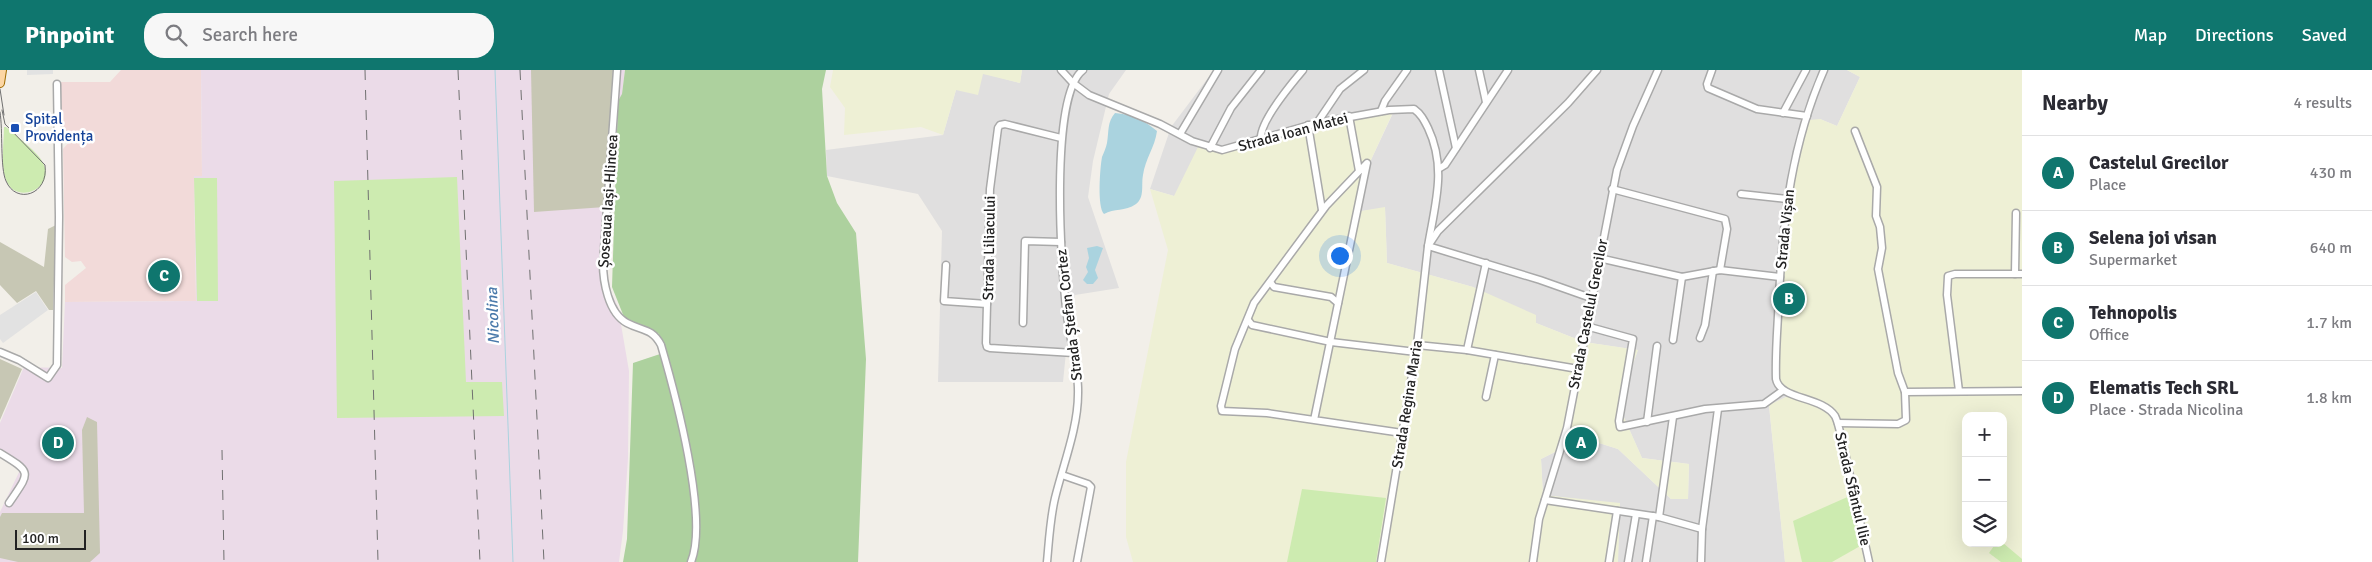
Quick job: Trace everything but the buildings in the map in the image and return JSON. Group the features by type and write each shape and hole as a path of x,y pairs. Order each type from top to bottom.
{"main road":[{"path":"0,83 2,70"}],"street":[{"name":"Șoseaua Iași-Hlincea","path":"616,70 603,282 620,318 627,323 651,332 661,346 690,462 696,538 691,562"},
{"name":"Strada Ioan Matei","path":"1060,70 1073,83 1111,105 1152,120 1210,148 1228,150 1308,125 1350,116 1410,108 1419,113 1432,136 1440,168 1428,246"},
{"name":"Strada Ștefan Cortez","path":"1047,562 1051,520 1077,407 1078,394 1074,353 1067,316 1061,242 1061,138 1073,83 1083,70"},
{"path":"1180,134 1218,70"},
{"path":"1210,148 1231,108 1261,70"},
{"path":"1261,139 1269,116 1303,70"},
{"path":"1317,123 1340,89 1364,70"},
{"path":"1381,111 1385,101 1407,70"},
{"path":"1439,70 1456,148"},
{"path":"1479,70 1486,102"},
{"path":"1440,168 1445,164 1508,70"},
{"path":"1591,298 1428,246 1438,231 1568,103 1597,70"},
{"name":"Strada Castelul Grecilor","path":"1533,562 1539,519 1567,428 1612,189 1633,126 1658,70"},
{"path":"1712,70 1706,84 1708,88 1757,109 1808,116"},
{"path":"1783,113 1806,70"},
{"name":"Strada Vișan","path":"1782,391 1776,384 1775,367 1787,199 1790,177 1824,70"},
{"path":"0,352 19,360 48,378 57,365 59,244 57,84"},
{"path":"1350,116 1359,171"},
{"name":"Strada Liliacului","path":"1061,138 1005,124 1000,125 998,128 990,189 986,347 1074,353"},
{"path":"1308,125 1322,210"},
{"path":"1838,423 1902,424 1906,420 1905,392 1898,373 1878,269 1882,248 1880,227 1876,216 1877,188 1855,131"},
{"path":"1314,420 1367,163 1322,210 1254,304 1229,369 1221,406 1222,411 1267,413 1314,420 1402,433"},
{"path":"1612,189 1726,219 1727,229 1705,325 1700,338"},
{"path":"1741,194 1787,199"},
{"path":"1959,391 1947,295 1948,276 1955,274 2019,274 2016,213"},
{"path":"1023,323 1025,241 1061,242"},
{"name":"Strada Regina Maria","path":"1381,562 1416,352 1428,246"},
{"path":"1599,258 1682,276 1716,271 1780,277"},
{"path":"1467,350 1486,263"},
{"path":"946,265 944,301 988,304"},
{"path":"1673,340 1682,276"},
{"path":"1270,282 1274,287 1331,297 1338,303"},
{"path":"1248,320 1252,326 1331,342 1416,352"},
{"path":"1586,326 1633,339 1618,424 1625,427 1692,412 1764,404 1782,391"},
{"path":"1417,344 1467,350 1578,369"},
{"path":"1647,422 1657,346"},
{"path":"1486,397 1495,355"},
{"name":"Strada Sfântul Ilie","path":"1782,391 1830,410 1838,423 1869,562"},
{"path":"1905,392 2022,391"},
{"path":"1700,562 1702,529 1718,409"},
{"path":"1646,562 1656,517 1673,417"},
{"path":"0,453 24,468 26,474 25,480 10,503"},
{"path":"1062,475 1088,484 1091,487 1078,562"},
{"path":"1545,500 1656,517 1702,529"},
{"path":"1609,562 1617,511"},
{"path":"1628,562 1636,514"}],"shaded area":[{"path":"27,70 53,70 53,74 27,75"},
{"path":"121,70 201,70 202,176 194,176 196,301 65,302 65,285 86,268 81,261 72,262 65,257 63,149 71,140 60,126 60,82 110,82"},
{"path":"201,70 625,70 622,95 618,101 606,257 609,288 618,307 629,371 628,458 619,562 0,562 0,512 21,468 0,457 0,423 24,367 62,368 65,302 196,301 194,176 202,176"},
{"path":"531,70 613,70 605,207 534,212"},
{"path":"833,70 1022,70 1020,83 983,74 978,95 956,90 943,135 921,127 844,135 845,108 830,87"},
{"path":"1022,70 1126,70 1109,94 1093,161 1088,197 1119,288 1075,295 1070,312 1063,382 938,382 942,231 918,194 827,176 826,150 943,135 956,90 983,73 1020,83"},
{"path":"1214,70 1847,70 1860,77 1837,126 1820,119 1786,389 1788,396 1769,406 1785,562 1618,562 1619,504 1543,495 1541,459 1583,438 1618,449 1671,499 1688,499 1689,464 1642,458 1622,413 1627,380 1638,350 1584,342 1536,323 1473,287 1387,263 1385,208 1355,212 1370,162 1394,111 1174,196 1150,189 1171,127"},
{"path":"1847,70 2022,70 2022,562 1785,562 1769,405 1788,396 1786,389 1779,383 1779,295 1794,175 1809,120 1820,119 1837,126 1860,77"},
{"path":"1394,110 1370,162 1355,212 1385,207 1387,263 1473,287 1536,315 1536,323 1584,342 1638,350 1627,380 1622,413 1642,458 1689,464 1688,499 1671,499 1618,449 1583,438 1541,459 1543,495 1620,503 1618,562 1133,562 1126,537 1126,462 1168,250 1150,189 1174,196 1198,147 1222,152 1311,125"},
{"path":"56,225 53,310 49,310 36,291 17,303 0,285 0,242 44,267 48,229"},
{"path":"36,292 48,310 3,343 0,339 0,315"},
{"path":"0,359 22,369 0,420"},
{"path":"87,417 97,422 100,553 90,562 18,562 0,558 0,517 2,513 84,513 82,430"}],"green space":[{"path":"625,70 826,70 822,89 827,176 837,203 856,233 866,359 858,562 623,562 627,539 633,363 660,354 659,334 624,317 612,287 618,101 622,94"},
{"path":"4,127 33,150 42,160 46,174 44,181 33,191 26,193 18,192 12,189 7,182 3,162"},
{"path":"457,177 466,382 502,382 504,416 337,418 334,181"},
{"path":"194,178 217,178 218,301 197,301"},
{"path":"1302,489 1386,498 1376,562 1287,562"},
{"path":"1852,495 1862,545 1832,562 1802,562 1793,521"},
{"path":"2007,546 2022,559 2022,562 2001,562 1989,553 1993,547"}],"water":[{"path":"1115,113 1138,119 1157,131 1144,169 1141,198 1136,204 1128,208 1104,214 1100,204 1101,162 1106,148 1109,124"},
{"path":"1097,246 1103,248 1095,270 1098,278 1093,284 1087,284 1083,280 1088,272 1086,267 1089,258 1087,248"}],"waterway":[{"name":"Nicolina","path":"495,70 513,562"}],"tram line":[{"path":"0,89 4,115"},
{"path":"0,112 3,167 6,181 17,193 31,193 42,184 45,175 45,165 5,124 2,110"}],"railway":[{"path":"365,70 378,562"},
{"path":"458,70 480,562"},
{"path":"520,70 544,562"},
{"path":"222,450 224,562"}],"place":[{"name":"Spital Providența","path":"15,128"},
{"name":"Tehnopolis","path":"164,276"},
{"name":"Selena joi visan","path":"1789,299"},
{"name":"Elematis Tech SRL","path":"58,443"},
{"name":"Castelul Grecilor","path":"1581,443"}]}
